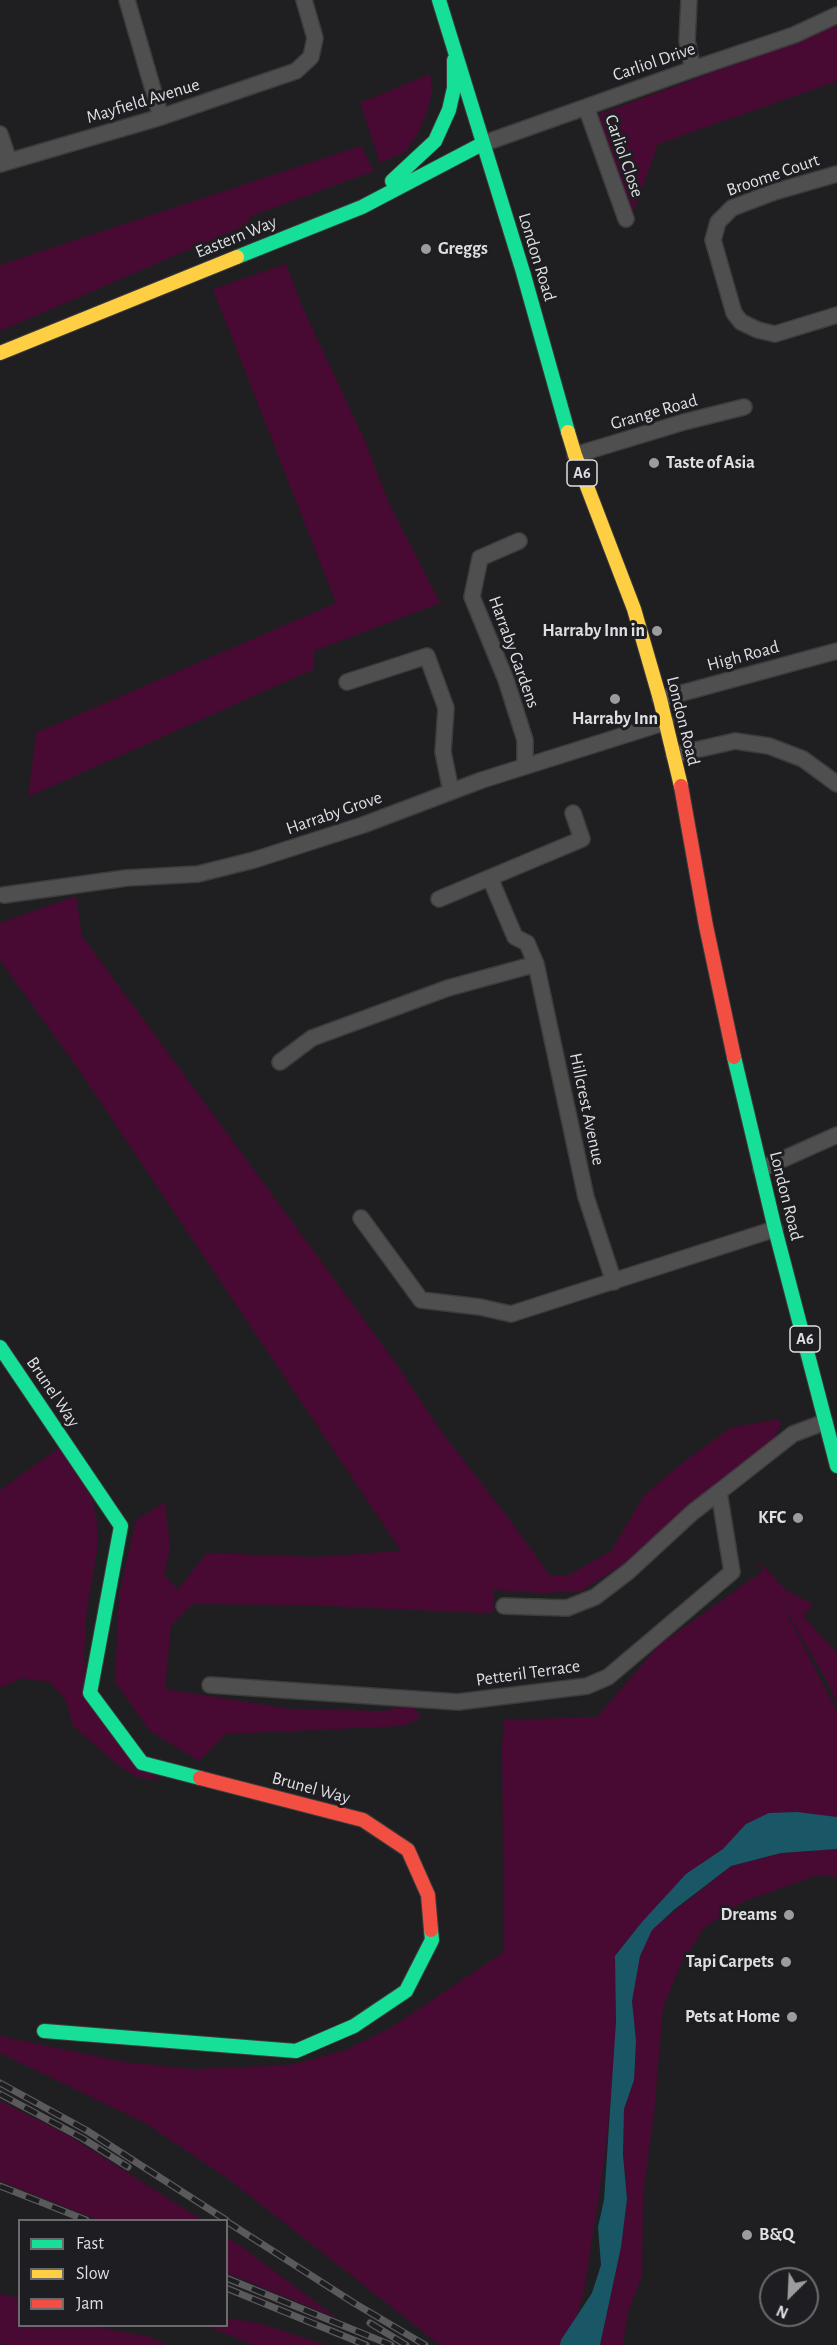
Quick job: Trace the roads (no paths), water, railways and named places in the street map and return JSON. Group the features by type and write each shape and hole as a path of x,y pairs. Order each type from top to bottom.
{"street":[{"path":"127,0 161,117"},
{"name":"Mayfield Avenue","path":"4,162 161,117 296,71 311,57 315,38 304,0"},
{"name":"London Road","path":"439,0 482,144 524,272 575,455 634,609 660,699 674,755 706,926 736,1068 837,1466"},
{"path":"689,0 687,41 693,69"},
{"name":"Carliol Drive","path":"482,144 794,35 837,15"},
{"path":"362,207 418,159 435,141 449,110 454,88 454,48"},
{"name":"Carliol Close","path":"586,106 626,219"},
{"path":"0,134 4,162"},
{"name":"Eastern Way","path":"0,353 46,332 362,207 482,144"},
{"name":"Broome Court","path":"837,174 774,192 732,208 718,222 713,240 734,313 741,322 758,330 776,334 837,315"},
{"name":"Grange Road","path":"575,455 684,422 744,407"},
{"name":"Harraby Gardens","path":"519,541 480,558 472,597 506,680 525,740 525,766"},
{"name":"High Road","path":"660,699 837,651"},
{"path":"347,682 428,656 447,708 443,752 452,791"},
{"name":"Harraby Grove","path":"4,895 126,878 198,874 254,860 363,825 525,766 666,722"},
{"path":"674,755 735,741 769,746 803,759 837,784"},
{"path":"439,899 582,839 573,813"},
{"name":"Hillcrest Avenue","path":"490,878 515,937 527,943 536,964 586,1197 614,1282"},
{"path":"280,1062 312,1038 448,988 536,964"},
{"path":"761,1169 837,1135"},
{"path":"361,1218 421,1300 480,1307 511,1314 775,1229"},
{"name":"Brunel Way","path":"0,1347 121,1526 90,1693 142,1763 363,1820 408,1850 428,1895 432,1940 406,1991 354,2026 296,2051 44,2031"},
{"path":"504,1605 567,1608 595,1597 629,1570 693,1512 793,1434 825,1422"},
{"name":"Petteril Terrace","path":"210,1685 458,1702 587,1686 608,1677 732,1572 719,1492"}],"water":[{"path":"797,1812 837,1817 837,1849 781,1853 731,1866 675,1909 652,1930 640,1956 632,2001 636,2041 634,2080 624,2109 623,2155 627,2199 621,2247 600,2345 560,2345 592,2293 601,2265 598,2227 604,2200 616,2022 615,1956 642,1922 686,1874 723,1849 746,1824 769,1813"}],"railway":[{"path":"0,2083 86,2130 224,2219"},
{"path":"0,2094 82,2138 128,2167"},
{"path":"0,2186 83,2219"},
{"path":"228,2222 354,2303 425,2345"},
{"path":"228,2279 391,2345"},
{"path":"228,2289 366,2345"},
{"path":"370,2323 406,2345"}],"place":[{"name":"Greggs","path":"426,249"},
{"name":"Taste of Asia","path":"654,463"},
{"name":"Harraby Inn in","path":"657,631"},
{"name":"Harraby Inn","path":"615,699"},
{"name":"KFC","path":"798,1518"},
{"name":"Dreams","path":"789,1915"},
{"name":"Tapi Carpets","path":"786,1962"},
{"name":"Pets at Home","path":"792,2017"},
{"name":"B&Q","path":"747,2235"}]}
